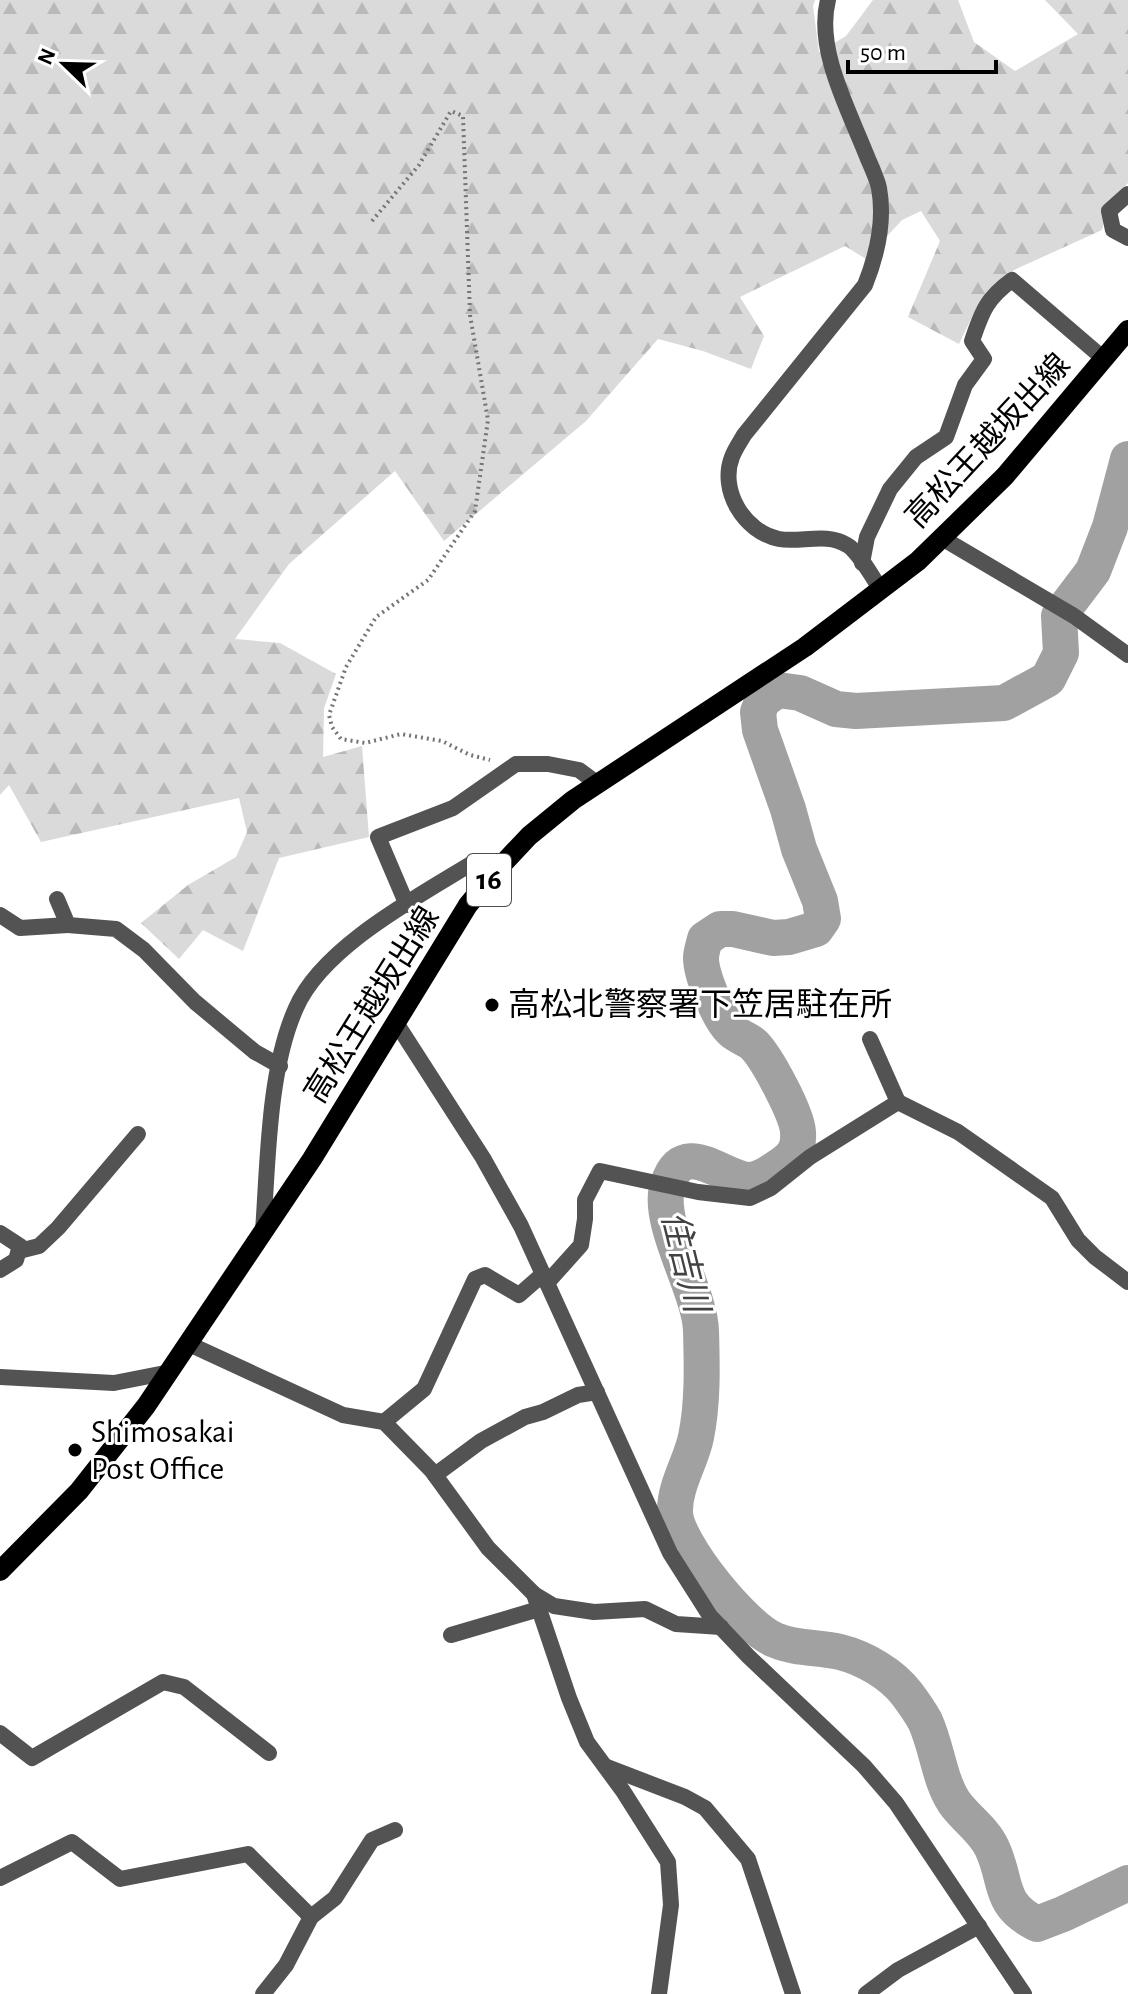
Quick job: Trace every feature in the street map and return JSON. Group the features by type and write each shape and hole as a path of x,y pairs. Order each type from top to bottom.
{"main road":[{"name":"高松王越坂出線","path":"0,1571 79,1491 170,1372 312,1159 468,905 500,866 529,836 598,784 805,647 918,561 1005,476 1128,330"}],"street":[{"path":"828,0 824,18 825,46 879,188 881,227 874,261 865,285 744,435 731,458 728,484 735,507 754,526 778,539 835,540 849,545 881,590"},
{"path":"1128,194 1109,211 1113,230 1128,238"},
{"path":"862,563 867,537 890,489 916,457 946,437 965,385 984,359 972,341 984,308 995,293 1012,280 1104,359"},
{"path":"942,538 1047,599 1128,655"},
{"path":"407,905 378,837 453,808 516,764 548,764 579,770 598,784"},
{"path":"263,1233 273,1109 284,1042 296,1006 315,978 348,945 474,862 500,866"},
{"path":"57,899 68,925"},
{"path":"0,915 20,928 68,925 116,929 144,950 195,1002 255,1052 280,1066"},
{"path":"395,1021 483,1158 521,1226 670,1553 689,1586 721,1627 864,1766 896,1803 1024,1994"},
{"path":"870,1039 898,1102 958,1132 1052,1198 1078,1240 1128,1282"},
{"path":"384,1422 424,1389 475,1279 485,1275 519,1295 545,1278 581,1245 585,1200 600,1171 698,1192 750,1198 771,1188 810,1157 898,1102"},
{"path":"19,1251 39,1246 58,1228 138,1134"},
{"path":"0,1233 20,1246 16,1260 0,1270"},
{"path":"189,1344 343,1415 384,1422 435,1475 488,1548 537,1602 587,1742 668,1862 671,1905 659,1994"},
{"path":"0,1377 114,1383 170,1372"},
{"path":"435,1475 481,1441 525,1417 578,1395 597,1392"},
{"path":"451,1635 537,1602 594,1612 645,1609 676,1624 721,1627"},
{"path":"0,1733 32,1758 163,1682 184,1687 269,1753"},
{"path":"606,1767 685,1797 705,1808 748,1859 793,1994"},
{"path":"263,1994 286,1965 311,1917 335,1898 372,1840 395,1830"},
{"path":"0,1878 72,1842 120,1879 248,1854 311,1917"},
{"path":"866,1994 898,1970 979,1926"}],"path":[{"path":"372,221 419,165 451,111 463,116 470,315 488,420 475,511 428,580 376,617 346,667 329,715 332,727 341,739 365,743 401,734 442,741 470,755 503,764 516,764"}],"green space":[{"path":"0,0 815,0 813,6 819,52 846,36 873,0 958,0 974,42 1015,71 1078,34 1045,0 1128,0 1128,183 1108,204 1102,230 1014,270 979,302 959,344 908,317 940,241 921,211 902,220 866,259 845,246 740,297 764,336 751,369 658,339 586,421 444,541 395,471 289,564 235,639 280,643 336,674 324,708 323,757 362,746 369,837 279,858 243,951 203,930 179,959 141,923 188,885 236,857 247,832 239,798 41,842 9,785 0,795"}],"waterway":[{"name":"住吉川","path":"1128,459 1110,527 1093,571 1059,616 1061,653 1048,679 1004,703 856,711 836,709 800,693 778,690 763,700 758,712 760,730 799,849 820,901 823,919 816,929 789,937 773,938 720,929 705,939 701,958 707,985 721,1016 734,1032 754,1045 780,1087 793,1113 798,1143 786,1162 752,1180 741,1179 706,1164 694,1161 684,1163 675,1170 668,1184 666,1200 672,1236 694,1296 701,1331 702,1384 698,1424 675,1503 675,1513 687,1545 714,1584 762,1632 783,1643 858,1658 901,1687 925,1721 949,1793 958,1808 989,1842 1009,1900 1024,1916 1037,1924 1128,1883"}],"place":[{"name":"高松北警察署下笠居駐在所","path":"492,1005"},
{"name":"Shimosakai Post Office","path":"75,1450"}]}
